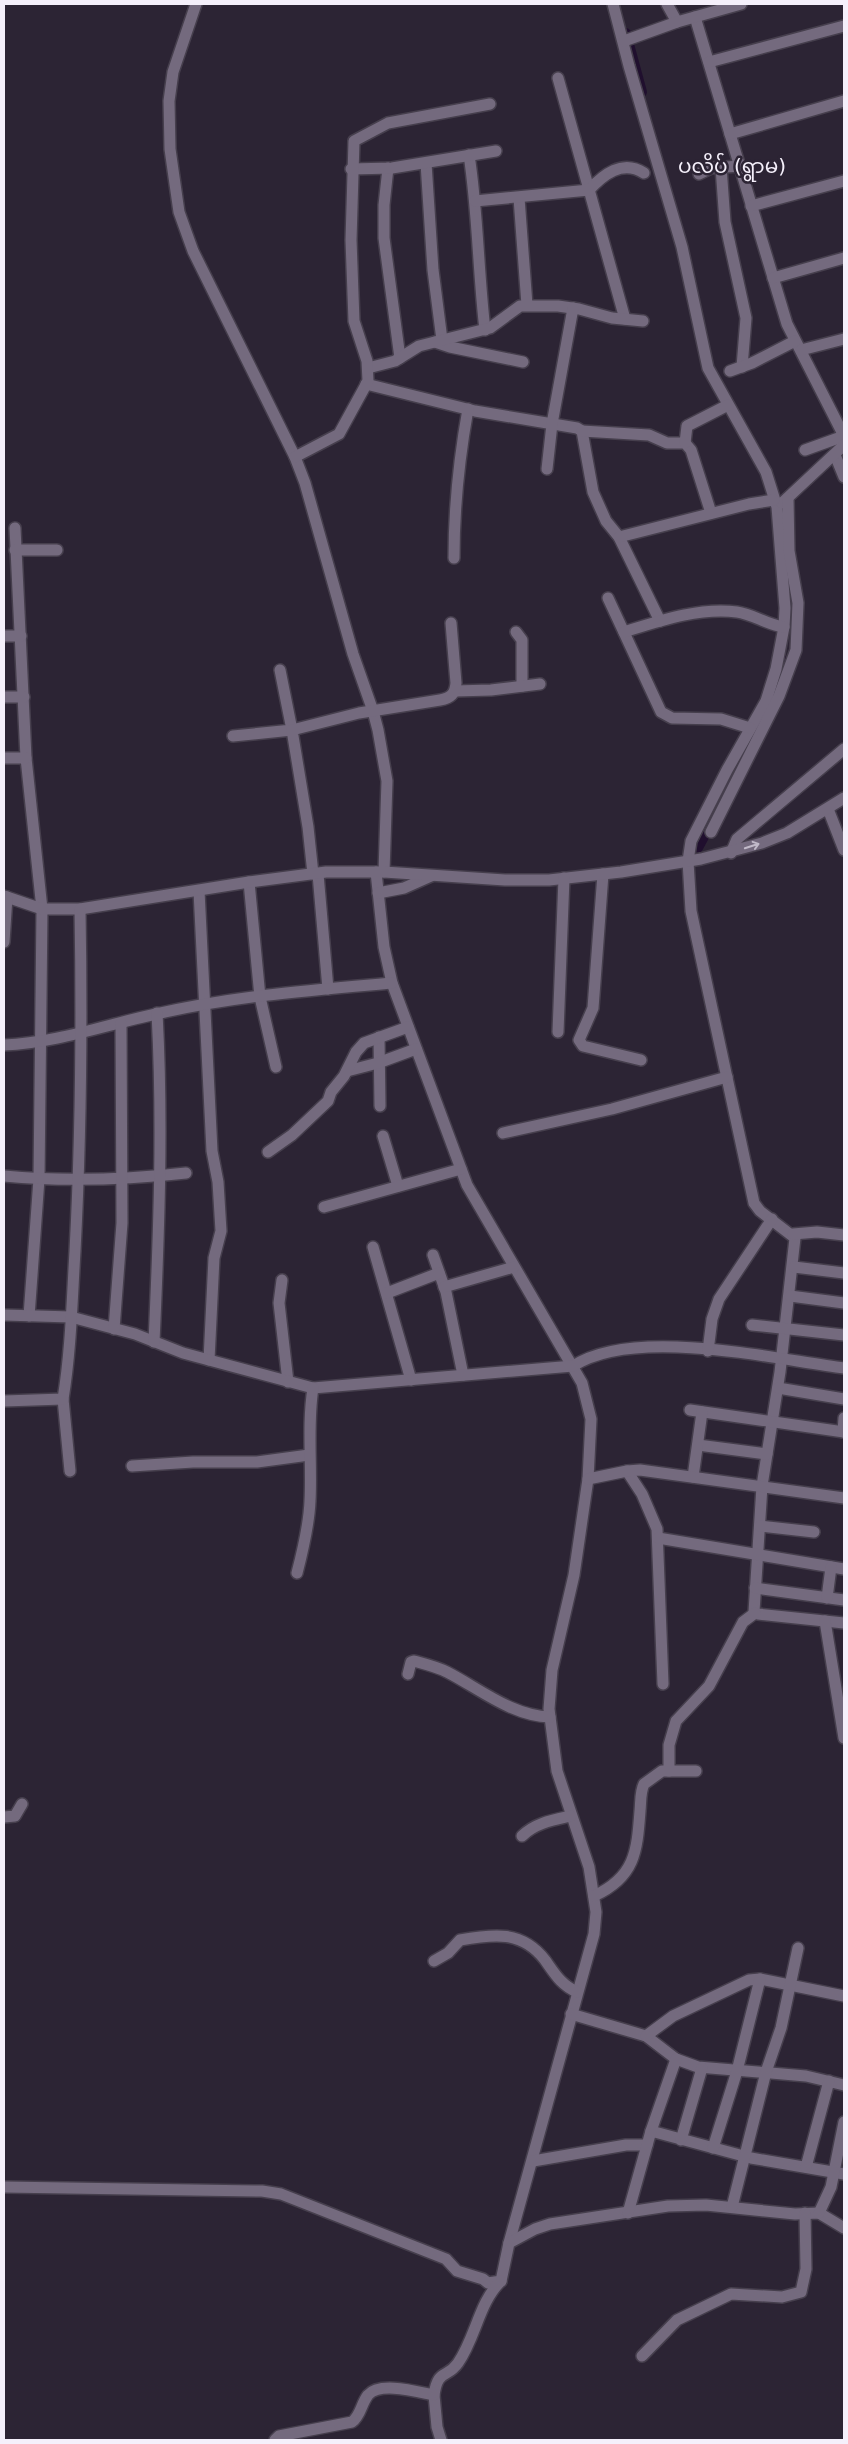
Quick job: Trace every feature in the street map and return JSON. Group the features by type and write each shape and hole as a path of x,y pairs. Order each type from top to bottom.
{"street":[{"path":"196,4 173,72 169,101 170,149 179,212 193,251 295,457 305,482 353,654 373,711 387,781 378,893 384,947 392,983 473,1198 573,1366 582,1383 591,1419 588,1479 576,1568 552,1670 550,1717 557,1771 571,1816 583,1845 594,1896 596,1912 594,1934 570,2014 533,2162 509,2243 502,2281 491,2291 458,2364 440,2376 436,2382 434,2395 436,2427 441,2440"},
{"path":"613,4 629,66 682,247 706,361 713,379 781,501 789,551 790,600 776,669 766,701 691,841 688,861 691,911 752,1198 760,1211 796,1238 782,1360 762,1486 755,1613"},
{"path":"667,4 677,22"},
{"path":"624,41 677,22 741,4"},
{"path":"695,17 786,324 844,436 805,450"},
{"path":"709,62 844,26"},
{"path":"558,78 625,319"},
{"path":"730,134 844,101"},
{"path":"295,457 339,434 366,384 369,374 354,322 351,240 351,169 354,141 371,131 398,121 490,104"},
{"path":"351,169 388,168 496,152"},
{"path":"469,155 475,201 485,330"},
{"path":"426,163 438,341"},
{"path":"699,174 708,168 740,166"},
{"path":"475,201 589,190 601,177 615,170 632,167 644,173"},
{"path":"721,167 725,222 746,318 742,367"},
{"path":"388,168 384,205 384,238 400,358"},
{"path":"751,206 844,181"},
{"path":"519,198 527,306"},
{"path":"773,278 844,258"},
{"path":"368,368 400,358 419,346 485,330 495,326 513,309 527,306 573,308 643,321"},
{"path":"547,469 552,424 573,308"},
{"path":"730,371 798,345 844,339"},
{"path":"438,341 450,348 523,362"},
{"path":"366,384 468,409 578,428 582,431 649,435 666,443 685,443"},
{"path":"711,513 691,450 685,443 687,426 728,405"},
{"path":"454,558 454,510 459,459 468,409"},
{"path":"582,431 591,486 606,521 619,537 660,621"},
{"path":"619,537 711,513 781,501 844,445"},
{"path":"835,455 844,477"},
{"path":"711,832 779,696 796,650 781,501"},
{"path":"15,528 11,546 21,636 26,758 42,909 39,1179 29,1316"},
{"path":"11,546 57,550"},
{"path":"608,598 661,712 667,716 681,719 721,719 750,728"},
{"path":"624,632 660,621 702,613 737,612 784,627"},
{"path":"451,623 456,691"},
{"path":"516,632 522,640 522,686"},
{"path":"4,636 21,636"},
{"path":"280,670 308,827 328,989"},
{"path":"233,736 292,730 373,711 440,700 451,696 456,691 540,684"},
{"path":"4,697 24,697"},
{"path":"731,853 737,839 844,749"},
{"path":"4,758 26,758"},
{"path":"4,942 5,897 42,909 80,909 249,882 315,874 380,872 505,880 564,878 603,874 731,853 775,838 844,798"},
{"path":"828,809 844,850"},
{"path":"603,874 593,1008 578,1040 583,1046 641,1060"},
{"path":"378,893 404,888 433,875"},
{"path":"558,1032 564,878"},
{"path":"249,882 260,997 276,1067"},
{"path":"198,891 212,1151 218,1182 221,1220 212,1282 209,1360"},
{"path":"70,1471 64,1399 79,1181 82,1033 80,909"},
{"path":"4,1045 41,1041 82,1033 157,1014 203,1005 392,983"},
{"path":"154,1342 161,1176 162,1092 157,1014"},
{"path":"114,1329 121,1251 121,1023"},
{"path":"268,1152 292,1135 328,1101 335,1084 347,1071 356,1052 364,1043 408,1027"},
{"path":"379,1037 380,1106"},
{"path":"347,1071 378,1063 416,1049"},
{"path":"503,1133 612,1109 727,1077"},
{"path":"383,1136 398,1186"},
{"path":"324,1207 461,1169"},
{"path":"4,1176 79,1181 122,1180 186,1173"},
{"path":"708,1350 712,1318 719,1299 772,1219"},
{"path":"793,1234 817,1232 844,1235"},
{"path":"373,1247 412,1380"},
{"path":"433,1255 444,1287 463,1375"},
{"path":"444,1287 514,1267"},
{"path":"794,1267 844,1273"},
{"path":"387,1293 439,1274"},
{"path":"282,1280 279,1303 288,1382"},
{"path":"790,1296 844,1303"},
{"path":"4,1315 71,1317 114,1329 183,1353 313,1388 573,1366 587,1357 633,1347 708,1350 844,1368"},
{"path":"752,1325 844,1336"},
{"path":"297,1573 310,1501 309,1455 313,1388"},
{"path":"778,1388 844,1399"},
{"path":"4,1401 64,1399"},
{"path":"693,1477 698,1445 696,1411 843,1432 844,1418"},
{"path":"698,1445 767,1454"},
{"path":"132,1466 193,1462 257,1462 309,1455"},
{"path":"588,1479 627,1471 693,1477 844,1498"},
{"path":"627,1471 652,1516 658,1538 663,1684"},
{"path":"760,1526 814,1532"},
{"path":"658,1538 844,1569"},
{"path":"827,1598 831,1567"},
{"path":"755,1588 844,1600"},
{"path":"669,1771 669,1745 676,1721 708,1686 743,1622 755,1613 844,1623"},
{"path":"825,1622 844,1738"},
{"path":"408,1674 411,1662 414,1661 445,1671 513,1708 535,1716 550,1717"},
{"path":"594,1896 607,1890 631,1866 638,1844 642,1786 658,1772 696,1771"},
{"path":"4,1818 15,1816 22,1804"},
{"path":"522,1836 529,1829 538,1825 571,1816"},
{"path":"434,1961 448,1953 460,1940 507,1935 530,1946 544,1958 562,1983 577,1992"},
{"path":"732,2207 766,2072 780,2028 798,1948"},
{"path":"713,2148 737,2071 760,1979"},
{"path":"646,2036 673,2016 744,1982 760,1979 844,1996"},
{"path":"570,2014 646,2036 676,2059 702,2068 806,2076 844,2085"},
{"path":"628,2213 651,2131 676,2059"},
{"path":"681,2140 702,2068"},
{"path":"806,2167 829,2081"},
{"path":"819,2213 839,2173 844,2122"},
{"path":"651,2131 745,2156 839,2173"},
{"path":"533,2162 626,2144 647,2145"},
{"path":"4,2186 224,2188 281,2194 446,2259 457,2270 483,2279 488,2283 502,2281"},
{"path":"509,2243 546,2225 676,2205 819,2213 844,2228"},
{"path":"642,2356 677,2320 731,2294 782,2297 801,2292 806,2269 805,2213"},
{"path":"275,2440 279,2436 352,2422 357,2418 367,2396 378,2389 390,2388 434,2395"}],"waterway":[{"path":"626,33 642,92"},
{"path":"774,692 780,677 783,660"},
{"path":"698,848 712,822"}],"district":[{"name":"ပလိပ် (ရွာမ)","path":"732,166"}]}
